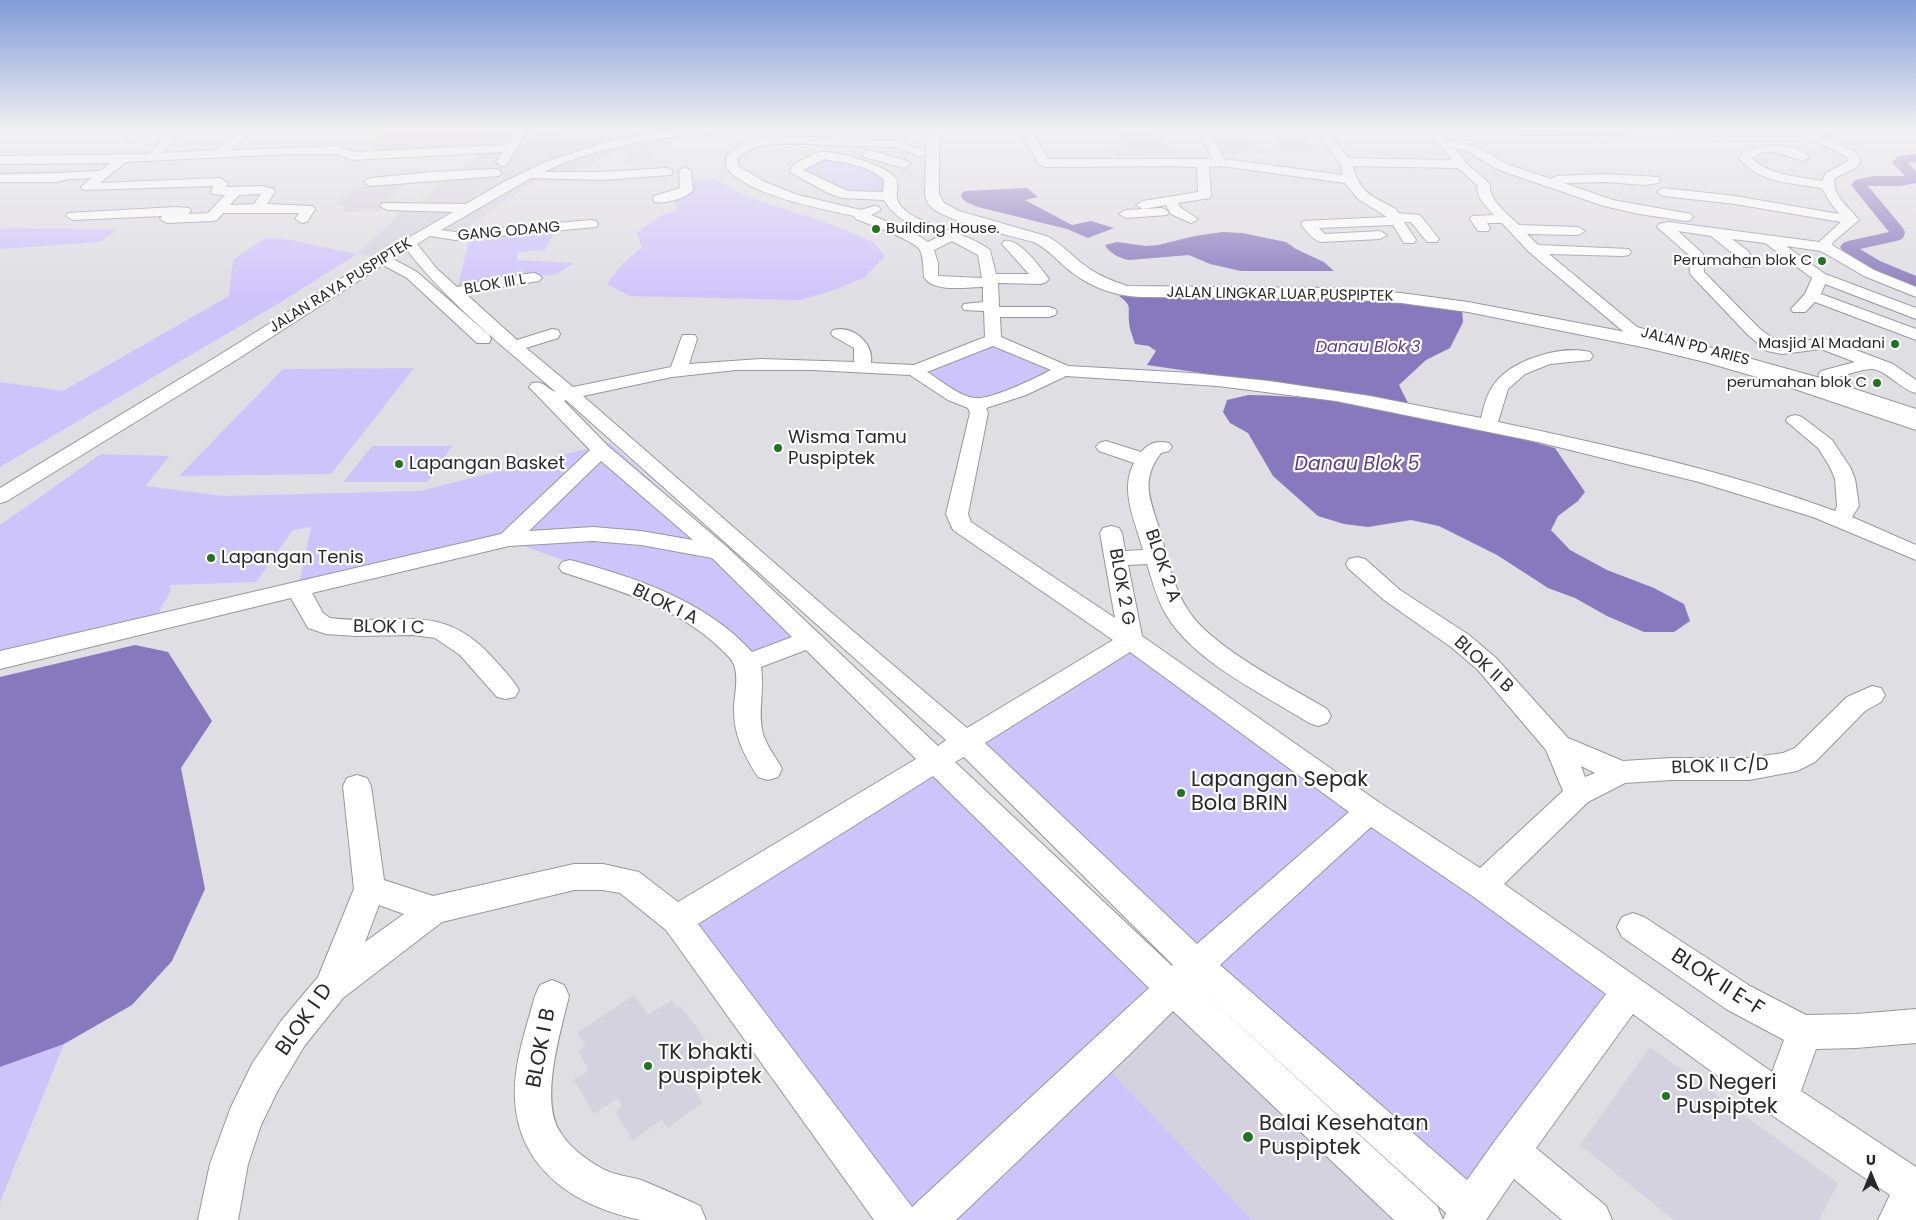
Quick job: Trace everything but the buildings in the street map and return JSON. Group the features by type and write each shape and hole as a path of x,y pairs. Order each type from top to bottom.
{"main road":[{"name":"JALAN LINGKAR LUAR PUSPIPTEK","path":"932,186 934,202 939,206 968,219 1048,242 1081,270 1114,288 1140,292 1329,293 1402,298 1468,307 1647,342 1712,358 1818,390 1916,424"}],"street":[{"path":"87,186 86,187 97,186"},
{"path":"221,186 217,191 262,190 270,192 258,208"},
{"path":"483,198 489,186"},
{"name":"JALAN RAYA PUSPIPTEK","path":"0,497 227,358 409,242 507,186"},
{"path":"659,199 677,195 687,190 687,186"},
{"path":"767,186 802,199 862,214 891,200"},
{"path":"825,186 840,193 853,196 891,200"},
{"path":"891,186 891,200 898,210 919,224 971,243 984,253 990,280 993,340"},
{"path":"1126,214 1174,206 1205,195 1204,186"},
{"path":"1355,186 1363,196 1388,210 1409,240"},
{"name":"JALAN PD ARIES","path":"1484,186 1484,194 1534,249 1552,266 1584,289 1635,332 1763,365 1916,415"},
{"path":"1561,186 1628,208 1776,230 1826,244 1860,269 1916,292"},
{"path":"1828,186 1852,220"},
{"path":"220,208 236,191"},
{"path":"1663,192 1746,202 1852,220"},
{"path":"1746,202 1724,222 1664,227 1696,254 1697,273 1754,332 1772,347 1782,349 1821,344 1880,365 1916,388"},
{"path":"1143,205 1174,206 1191,219"},
{"path":"387,206 468,208"},
{"path":"73,216 176,212 220,208 308,210 302,219"},
{"path":"1776,230 1797,210"},
{"path":"862,214 861,216 909,236 927,248 931,264 931,277 942,282 1041,279 1014,246 1008,244"},
{"path":"1380,235 1321,238 1308,224 1415,218 1432,239"},
{"path":"1483,228 1477,219 1578,231"},
{"path":"1826,244 1852,220"},
{"path":"1724,222 1749,264"},
{"name":"GANG ODANG","path":"429,232 455,236 591,224"},
{"path":"1776,230 1820,277 1916,314"},
{"path":"927,248 952,236"},
{"path":"409,242 431,271 514,347 563,398 601,450 825,620 966,742 1196,965 1467,1214 1510,1151 1629,991"},
{"path":"1534,249 1624,252"},
{"path":"382,259 412,275 563,398 729,547 811,639 935,760 1173,989 1423,1220"},
{"path":"412,275 431,271"},
{"path":"1799,309 1812,296 1820,277"},
{"name":"BLOK III L","path":"456,292 494,283 534,278"},
{"path":"1812,296 1916,335"},
{"path":"970,307 1049,312"},
{"path":"1852,325 1868,317"},
{"path":"839,333 861,344 864,348 862,367"},
{"path":"514,347 552,334"},
{"path":"678,371 689,339"},
{"path":"563,398 625,380 678,371 756,365 916,370 993,340 1059,367 1063,371"},
{"path":"1488,425 1502,385 1517,372 1544,361 1584,356"},
{"path":"1827,375 1880,365 1916,368"},
{"path":"916,370 918,374 964,400 976,404 990,401 1039,383 1063,371 1166,376 1269,386 1385,405 1593,448 1760,493 1840,520 1916,553"},
{"path":"1892,402 1916,397"},
{"path":"976,404 979,413 957,514 961,525 1131,640 1370,811 1482,886 1780,1098 1909,1200"},
{"path":"1795,421 1825,444 1840,467 1845,479 1848,506 1840,520"},
{"name":"BLOK 2 A","path":"1106,447 1153,454 1137,482 1140,499 1169,596 1181,620 1220,654 1318,716"},
{"path":"509,540 601,450"},
{"name":"BLOK 2 G","path":"1110,533 1131,640"},
{"path":"0,660 509,540 593,534 729,547"},
{"path":"1116,558 1157,557"},
{"name":"BLOK II B","path":"1356,564 1392,595 1460,641 1487,664 1558,745 1578,794"},
{"name":"BLOK I A","path":"570,567 620,584 681,610 707,625 729,641 747,663"},
{"name":"BLOK I C","path":"298,589 316,620 322,625 342,627 421,627 440,631 456,638 468,647 506,690"},
{"path":"768,769 754,749 749,732 747,716 749,682 747,663 811,639"},
{"path":"677,920 1131,640"},
{"name":"BLOK II C/D","path":"1482,886 1578,794 1621,772 1671,769 1749,770 1787,763 1805,755 1856,704 1872,695"},
{"path":"1558,745 1621,772"},
{"path":"357,786 370,890 433,910"},
{"path":"926,1220 1173,989 1196,965 1370,811"},
{"path":"331,987 433,910 574,877 603,877 628,881 677,920 898,1220"},
{"name":"BLOK I D","path":"218,1220 229,1164 244,1120 265,1077 293,1033 331,987 370,890"},
{"name":"BLOK II E-F","path":"1633,927 1734,995 1775,1020 1805,1032"},
{"name":"BLOK I B","path":"552,996 538,1054 532,1097 536,1122 544,1143 559,1162 588,1183 643,1201 686,1220"},
{"path":"1780,1098 1805,1032 1856,1031 1916,1026"},
{"path":"1510,1151 1592,1220"}],"shaded area":[{"path":"402,186 380,211 340,212 346,206 335,204 353,187"},
{"path":"436,186 528,186 451,238 428,235 392,258 357,254 407,207 416,205"},
{"path":"694,186 727,186 748,197 833,225 873,242 885,256 864,278 834,290 800,300 630,296 607,284 623,263 642,248 637,232 662,215 677,210 674,198 694,188"},
{"path":"834,186 885,186 885,194 858,195"},
{"path":"0,229 117,230 100,242 0,249"},
{"path":"553,229 553,235 545,250 518,252 517,260 573,263 557,274 458,286 470,236"},
{"path":"265,238 291,240 357,254 281,302 0,467 0,382 63,391 229,296 233,260"},
{"path":"984,342 1063,371 976,404 918,374"},
{"path":"414,368 331,474 179,476 283,369"},
{"path":"610,443 736,557 810,637 749,656 673,600 510,541 299,584 311,527 293,530 256,582 169,585 171,590 153,623 0,657 0,525 101,454 169,456 146,486 223,496 420,491"},
{"name":"Lapangan Basket","path":"372,446 452,446 428,482 343,482"},
{"path":"1121,635 1619,993 1460,1190 956,736"},
{"path":"936,769 1172,994 1098,1058 1252,1220 905,1220 691,920"},
{"path":"1172,994 1424,1220 1252,1220 1098,1058"},
{"name":"TK bhakti puspiptek","path":"634,995 648,1015 672,1000 677,1008 681,1006 706,1041 702,1044 714,1062 688,1081 703,1102 668,1128 662,1119 633,1141 615,1111 622,1106 618,1098 594,1114 574,1080 589,1070 578,1051 586,1046 577,1033"},
{"path":"64,1044 0,1202 0,1067"},
{"name":"SD Negeri Puspiptek","path":"1650,1047 1838,1183 1819,1220 1674,1220 1580,1145"}],"water":[{"path":"1027,188 1038,197 1025,200 1072,225 1091,221 1114,228 1088,238 1067,229 978,207 966,202 961,197 965,191"},
{"path":"1222,232 1242,233 1286,242 1296,249 1324,262 1334,271 1241,271 1210,264 1189,255 1129,260 1109,251 1105,245 1117,242 1146,246 1158,245"},
{"name":"Danau Blok 3","path":"1119,296 1310,296 1415,304 1462,310 1463,322 1450,348 1426,360 1399,385 1408,403 1147,365 1156,351 1149,346 1135,344 1130,327 1128,307 1126,302"},
{"name":"Danau Blok 5","path":"1248,395 1287,396 1403,411 1555,448 1585,492 1578,501 1558,516 1551,530 1570,550 1607,570 1654,588 1684,604 1690,621 1674,632 1644,632 1607,616 1575,598 1548,588 1497,555 1439,526 1411,520 1368,527 1344,524 1318,516 1273,476 1248,433 1230,423 1223,412 1227,400"},
{"path":"135,645 168,652 212,721 181,768 205,889 172,961 132,1005 64,1044 0,1067 0,677"}],"waterway":[{"path":"1860,186 1897,232 1896,236 1849,247 1851,251 1874,265 1916,282"}],"place":[{"name":"Building House.","path":"876,229"},
{"name":"Perumahan blok C","path":"1822,261"},
{"name":"Masjid Al Madani","path":"1895,344"},
{"name":"perumahan blok C","path":"1877,383"},
{"name":"Wisma Tamu Puspiptek","path":"778,448"},
{"name":"Lapangan Basket","path":"399,464"},
{"name":"Lapangan Tenis","path":"211,558"},
{"name":"Lapangan Sepak Bola BRIN","path":"1181,793"},
{"name":"TK bhakti puspiptek","path":"648,1066"},
{"name":"SD Negeri Puspiptek","path":"1666,1096"},
{"name":"Balai Kesehatan Puspiptek","path":"1248,1137"}]}
